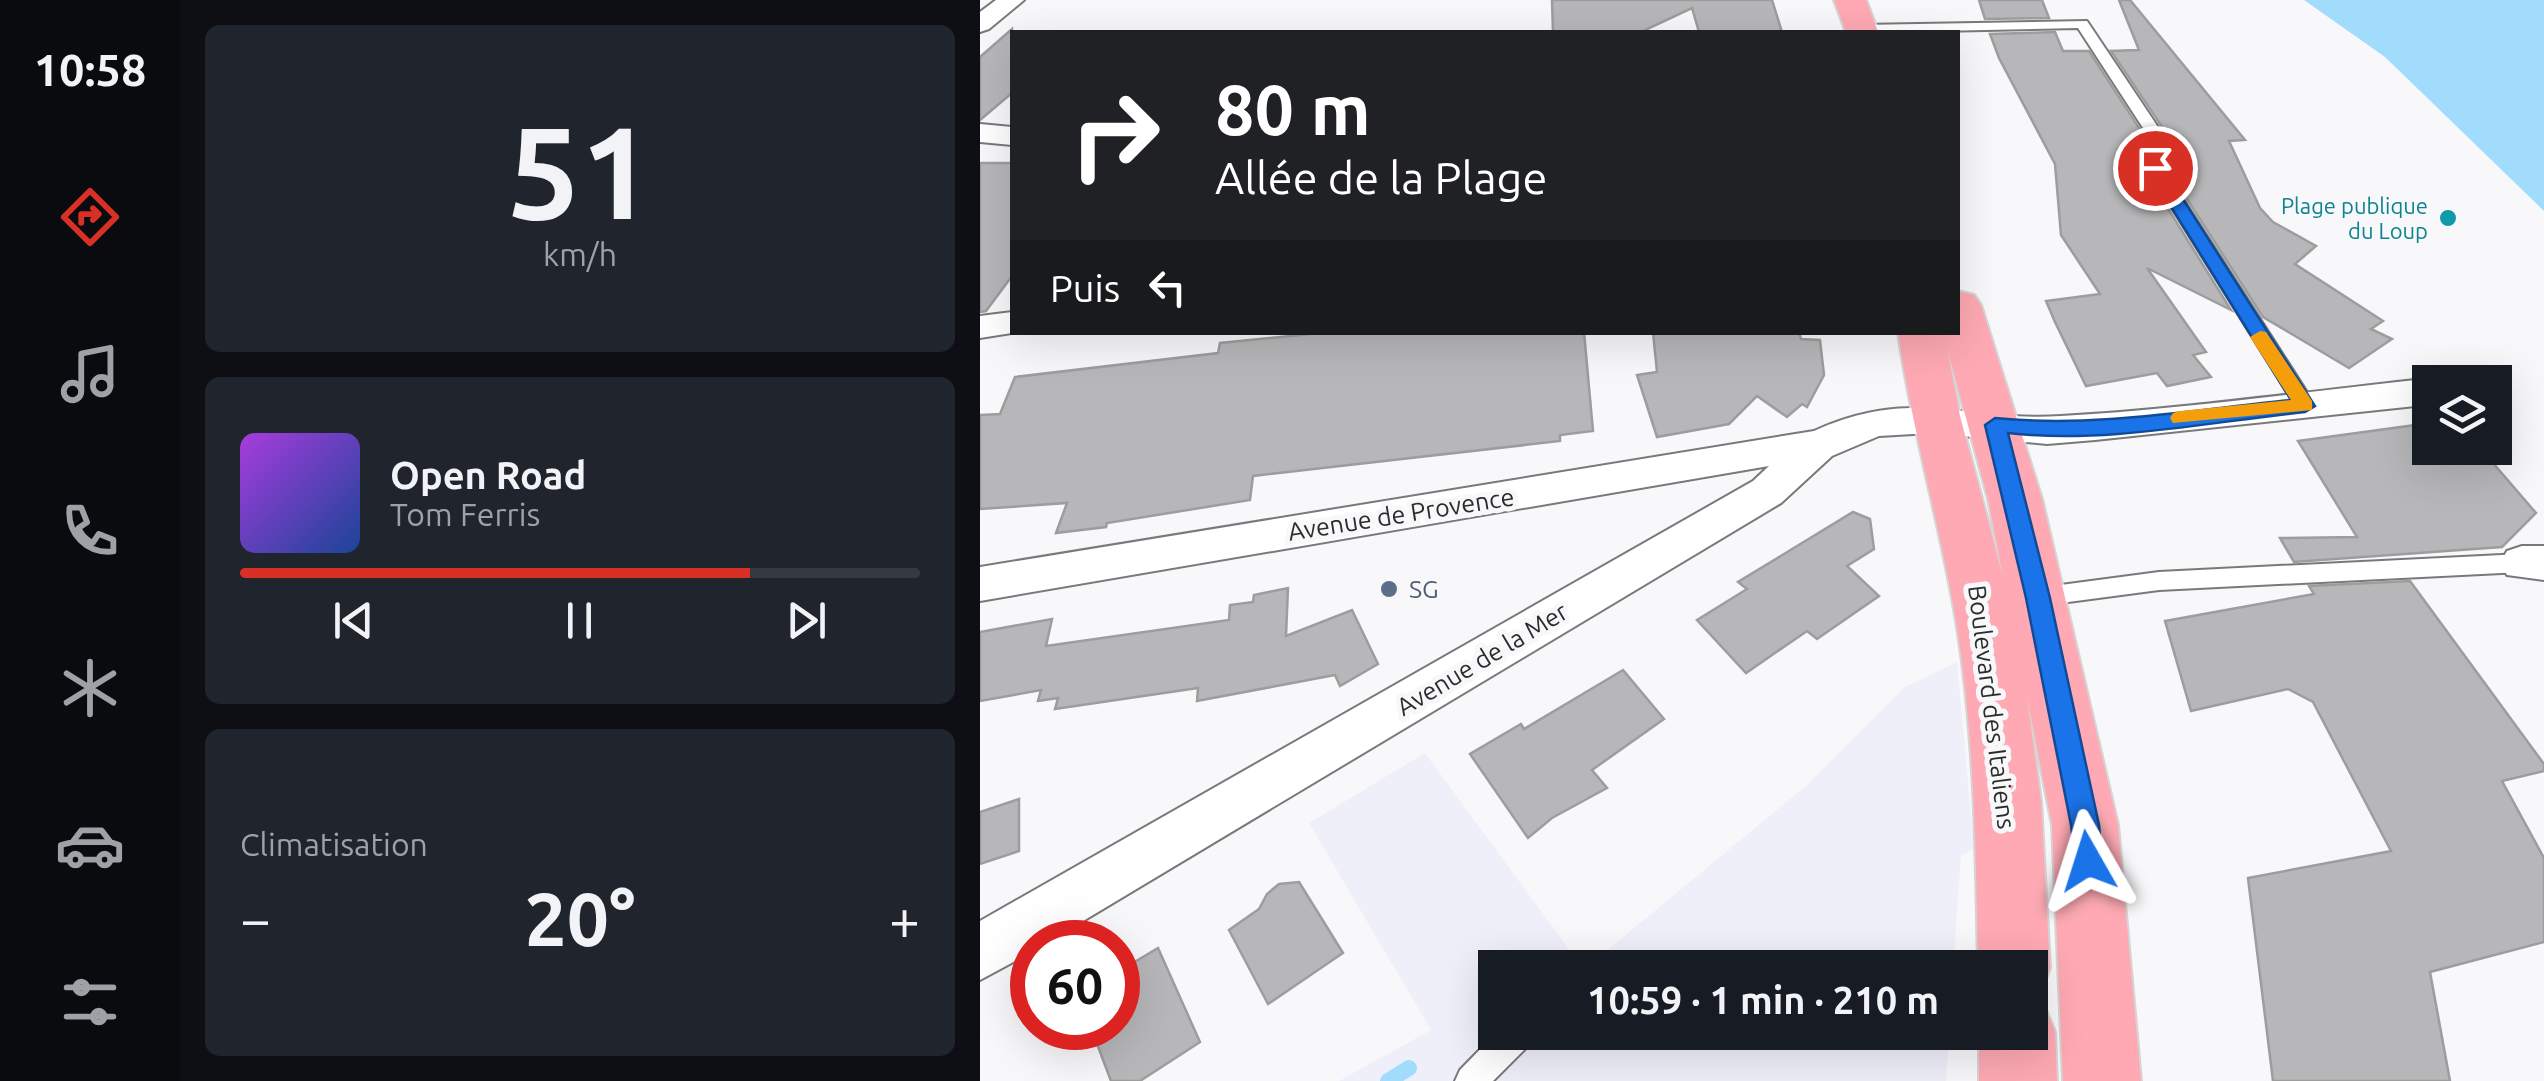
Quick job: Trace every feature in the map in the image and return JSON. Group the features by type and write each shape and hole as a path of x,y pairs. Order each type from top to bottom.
{"main road":[{"path":"1821,0 1851,24"},
{"path":"1960,311 1995,425 2038,598 2085,825 2102,1081"},
{"name":"Boulevard des Italiens","path":"1922,335 1992,662 2008,801 2013,950"},
{"path":"2017,1050 2018,1081"}],"street":[{"path":"980,24 1012,0"},
{"path":"980,133 1010,136"},
{"path":"980,327 1010,324"},
{"name":"Avenue de la Mer","path":"980,952 1766,492 1822,443 1884,421 1936,416 2042,430 2412,394"},
{"name":"Avenue de Provence","path":"980,584 1822,443"}],"lane":[{"path":"1851,24 2082,24 2166,150 2155,168 2305,406"},
{"path":"2038,598 2159,581 2533,563"},
{"path":"1471,1081 1502,1050"}],"shaded area":[{"path":"1957,662 1974,849 1961,856 1954,950 1608,950 1807,785 1905,687"},
{"path":"1425,753 1570,950 1478,950 1478,1050 1948,1050 1946,1081 1339,1081 1431,1030 1309,823"}],"water":[{"path":"2304,0 2544,0 2544,211 2385,57"}],"building":[{"path":"1552,0 1772,0 1781,30 1698,30 1692,8 1645,30 1553,30"},
{"path":"1979,0 2042,0 2049,18 1985,19"},
{"path":"2119,0 2130,0 2245,140 2229,141 2260,208 2273,222 2316,246 2295,264 2383,321 2371,329 2392,339 2349,368 2263,317 2167,168 2177,149 2111,51 2139,50"},
{"path":"1010,31 1010,95 980,120 980,57"},
{"path":"2055,32 2063,51 2089,51 2154,151 2144,170 2231,310 2147,268 2206,352 2193,355 2211,377 2167,386 2157,373 2086,386 2055,322 2046,301 2100,294 2061,235 2055,164 1990,34"},
{"path":"980,163 1010,163 1010,279 986,311 980,312"},
{"path":"1301,335 1584,335 1593,431 1560,435 1560,441 1253,476 1250,500 1107,523 1106,527 1056,533 1067,503 980,509 980,415 1000,414 1015,377 1218,353 1220,343"},
{"path":"1653,335 1800,335 1801,339 1820,340 1824,375 1807,407 1802,404 1787,417 1757,396 1729,424 1657,437 1637,375 1657,372"},
{"path":"2412,425 2412,465 2495,465 2536,513 2502,547 2294,562 2280,538 2357,537 2298,441"},
{"path":"1853,512 1870,519 1874,549 1847,566 1879,596 1817,639 1807,631 1746,673 1697,620 1747,589 1738,582"},
{"path":"2410,581 2544,764 2544,771 2502,781 2544,858 2544,942 2430,972 2450,1081 2273,1081 2248,878 2391,851 2313,702 2288,689 2191,711 2165,621 2314,594 2309,586"},
{"path":"1288,588 1286,636 1352,610 1378,664 1340,686 1335,675 1197,701 1198,688 1055,709 1058,698 1038,701 1041,690 980,701 980,632 1052,619 1046,646 1229,620 1230,605 1253,602 1254,595"},
{"path":"1623,670 1664,719 1592,770 1607,788 1552,818 1528,838 1470,754 1521,724 1524,729"},
{"path":"1019,799 1019,851 980,864 980,812"},
{"path":"1299,882 1343,953 1268,1004 1229,930 1259,909 1267,894 1279,884"},
{"path":"1158,948 1200,1042 1140,1081 1111,1081 1099,1050 1140,1050 1140,959"}],"waterway":[{"path":"1388,1081 1409,1068"}],"slow traffic":[{"path":"2180,418 2305,406 2260,337"}],"place":[{"name":"Plage publique du Loup","path":"2448,218"},
{"name":"SG","path":"1389,589"}],"route":[{"path":"2088,861 2085,825 2038,598 1995,425 2042,430 2094,427 2305,406 2155,168"}]}
